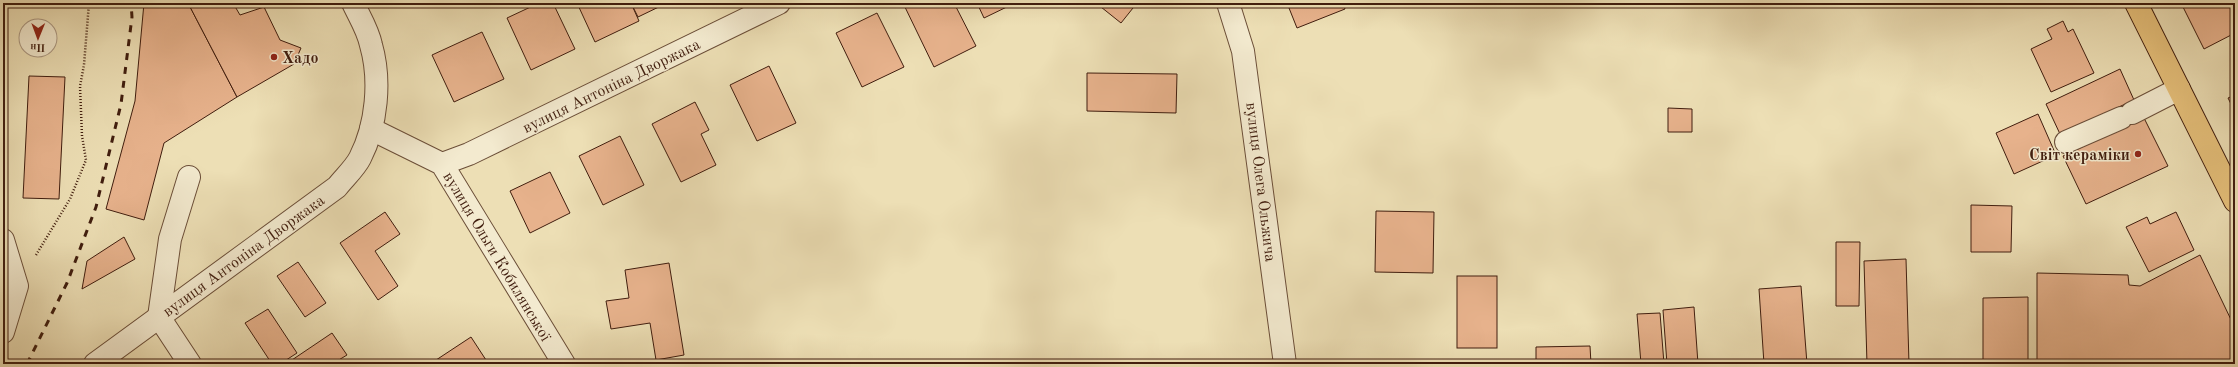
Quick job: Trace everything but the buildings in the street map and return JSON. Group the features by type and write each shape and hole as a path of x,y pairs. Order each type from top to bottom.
{"main road":[{"path":"2136,3 2235,201"}],"street":[{"path":"353,3 371,44 377,75 371,129"},
{"name":"вулиця Антоніна Дворжака","path":"442,164 469,154 779,3"},
{"name":"вулиця Олега Ольжича","path":"1228,3 1244,58 1285,364"},
{"path":"2066,142 2179,89"},
{"name":"вулиця Ольги Кобилянської","path":"371,129 442,164 564,364"},
{"name":"вулиця Антоніна Дворжака","path":"95,364 337,187 360,159 371,129"},
{"path":"189,177 170,239 159,317 190,364"},
{"path":"3,240 16,286 3,332"}],"path":[{"path":"36,254 70,199 86,160 82,129 80,86 84,65 89,3"}],"railway":[{"path":"27,364 67,283 96,207 121,104 132,17 131,3"}],"place":[{"name":"Хадо","path":"274,57"},
{"name":"Світ кераміки","path":"2138,154"}]}
